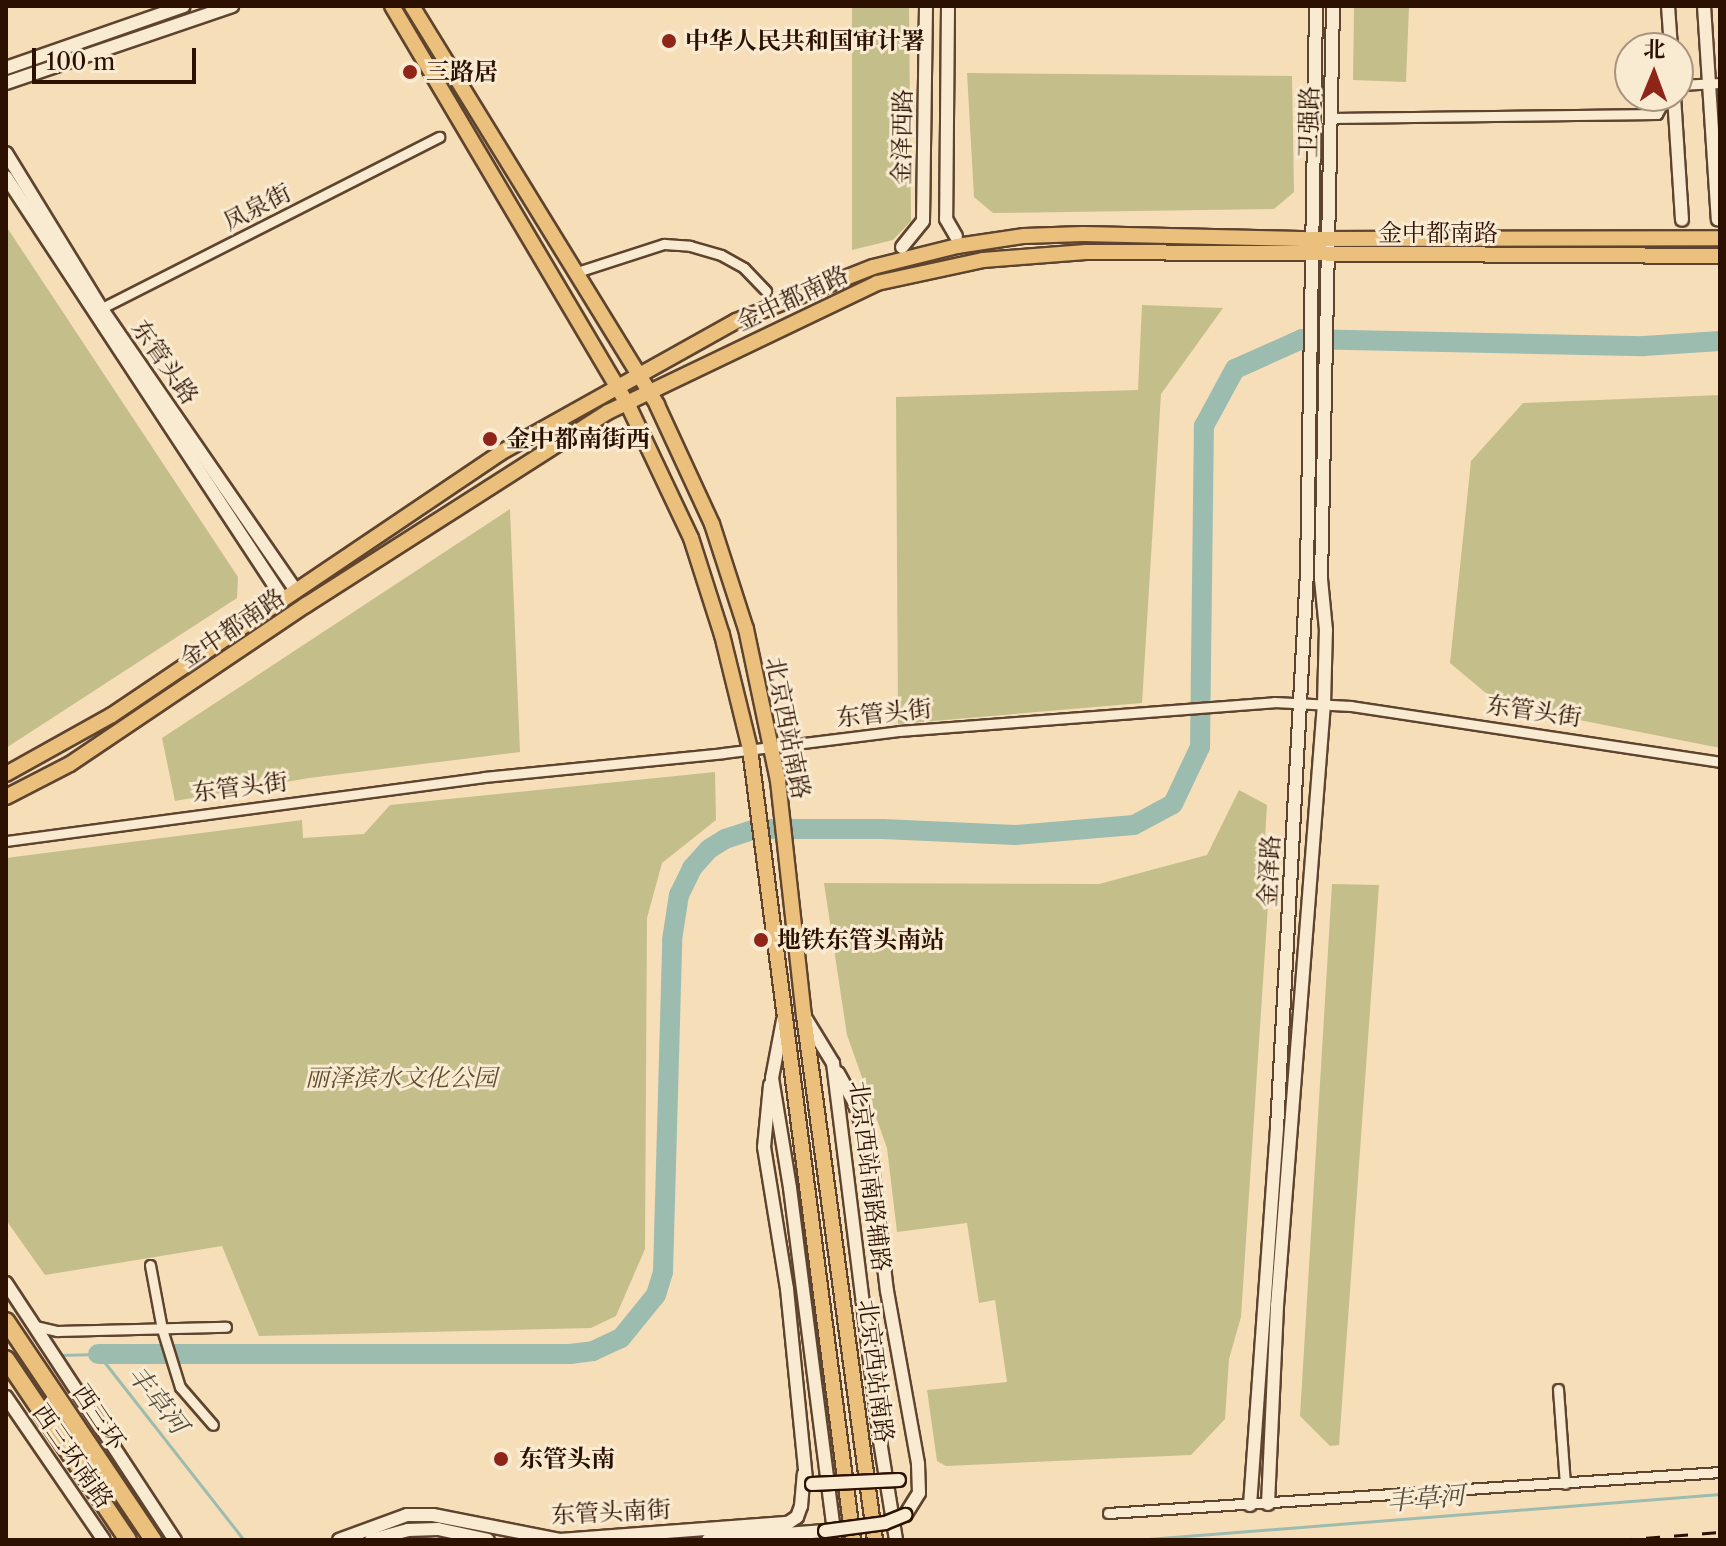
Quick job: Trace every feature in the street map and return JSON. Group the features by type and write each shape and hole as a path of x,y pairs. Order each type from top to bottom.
{"highway":[{"name":"西三环","path":"6,1321 153,1540"},
{"name":"西三环","path":"9,1364 128,1540"}],"main road":[{"path":"6,68 184,6"},
{"path":"6,83 232,6"},
{"name":"北京西站南路","path":"392,6 618,385 691,538 722,635 750,749 853,1540"},
{"name":"北京西站南路","path":"412,6 574,273 650,391 712,524 746,629 778,785 804,1016 875,1540"},
{"name":"金泽西路","path":"902,247 923,221 926,6"},
{"name":"金泽西路","path":"948,6 946,219 956,236"},
{"name":"卫强路","path":"1316,6 1320,239"},
{"name":"卫强路","path":"1320,239 1332,118 1333,6"},
{"path":"1668,6 1670,32"},
{"path":"1704,6 1714,83 1718,220"},
{"path":"1675,112 1682,220"},
{"name":"东管头路","path":"6,153 97,310"},
{"name":"东管头路","path":"6,177 290,595"},
{"name":"金中都南路","path":"6,774 112,715 500,453 638,373 736,321 825,283 957,246 1024,236 1720,238"},
{"name":"金泽路","path":"1250,1505 1277,1128 1319,378 1327,309 1320,239"},
{"name":"金中都南路","path":"6,797 70,764 306,605 627,403 849,294 950,265 1021,255 1086,252 1720,256"},
{"name":"金泽路","path":"1268,1504 1277,1306 1324,704 1326,630 1321,579 1319,378 1312,308 1320,255"},
{"name":"北京西站南路辅路","path":"804,1016 833,1063 880,1441 896,1540"},
{"path":"784,1017 772,1078 790,1188 835,1540"},
{"path":"708,1540 885,1523 905,1515 919,1493 918,1469 887,1291 870,1149 854,1102 833,1063"},
{"name":"东管头南街","path":"339,1540 407,1515 433,1515 560,1540 788,1523 797,1517 808,1479 787,1289 764,1147 765,1113 772,1078"},
{"name":"西三环南路","path":"6,1283 175,1540"},
{"name":"西三环南路","path":"6,1397 104,1540"},
{"path":"808,1479 899,1480 918,1469"},
{"path":"371,1540 408,1530 438,1529 488,1540"}],"street":[{"path":"1694,84 1714,83"},
{"path":"1332,118 1658,112"},
{"name":"凤泉街","path":"97,310 439,137"},
{"path":"574,273 664,244 690,246 721,255 744,268 766,291"},
{"name":"东管头街","path":"6,841 484,777 1026,720 1219,705 1324,704 1560,735 1720,762"},
{"path":"150,1265 162,1329 180,1387 213,1425"},
{"path":"35,1326 57,1331 226,1327"},
{"path":"1558,1389 1565,1484"},
{"path":"1108,1513 1720,1472"}],"green space":[{"path":"852,6 909,6 911,221 893,240 852,250"},
{"path":"1354,6 1409,6 1406,82 1353,80"},
{"path":"967,73 1292,76 1294,192 1274,209 993,213 974,197"},
{"path":"6,226 238,577 237,598 6,748"},
{"path":"1142,305 1223,308 1161,394 1142,703 898,724 896,397 1138,390"},
{"path":"1720,395 1720,748 1499,704 1450,663 1471,461 1523,403"},
{"path":"510,509 520,752 309,778 175,801 162,738"},
{"name":"丽泽滨水文化公园","path":"715,772 716,820 662,863 647,918 645,1249 616,1316 591,1328 259,1336 222,1246 45,1275 6,1220 6,858 302,820 303,838 364,834 390,805"},
{"path":"1239,790 1267,805 1264,856 1268,905 1241,1317 1229,1359 1225,1419 1191,1455 946,1466 937,1461 927,1390 1007,1382 995,1300 979,1303 967,1223 897,1232 887,1148 847,1035 824,883 1099,884 1207,855"},
{"path":"1332,884 1379,885 1339,1445 1330,1446 1300,1416"}],"waterway":[{"path":"98,1354 570,1354 593,1351 621,1338 656,1295 663,1272 672,940 679,895 692,868 709,849 725,839 756,829 883,829 1015,835 1134,825 1173,804 1200,747 1204,426 1235,369 1302,339 1644,346 1720,341"},
{"name":"丰草河","path":"58,1355 98,1354 244,1540"},
{"name":"丰草河","path":"1135,1540 1720,1494"}],"railway":[{"path":"1618,1540 1720,1532"}],"place":[{"name":"中华人民共和国审计署","path":"669,41"},
{"name":"三路居","path":"410,72"},
{"name":"金中都南街西","path":"490,439"},
{"name":"地铁东管头南站","path":"761,940"},
{"name":"东管头南","path":"501,1459"}]}
